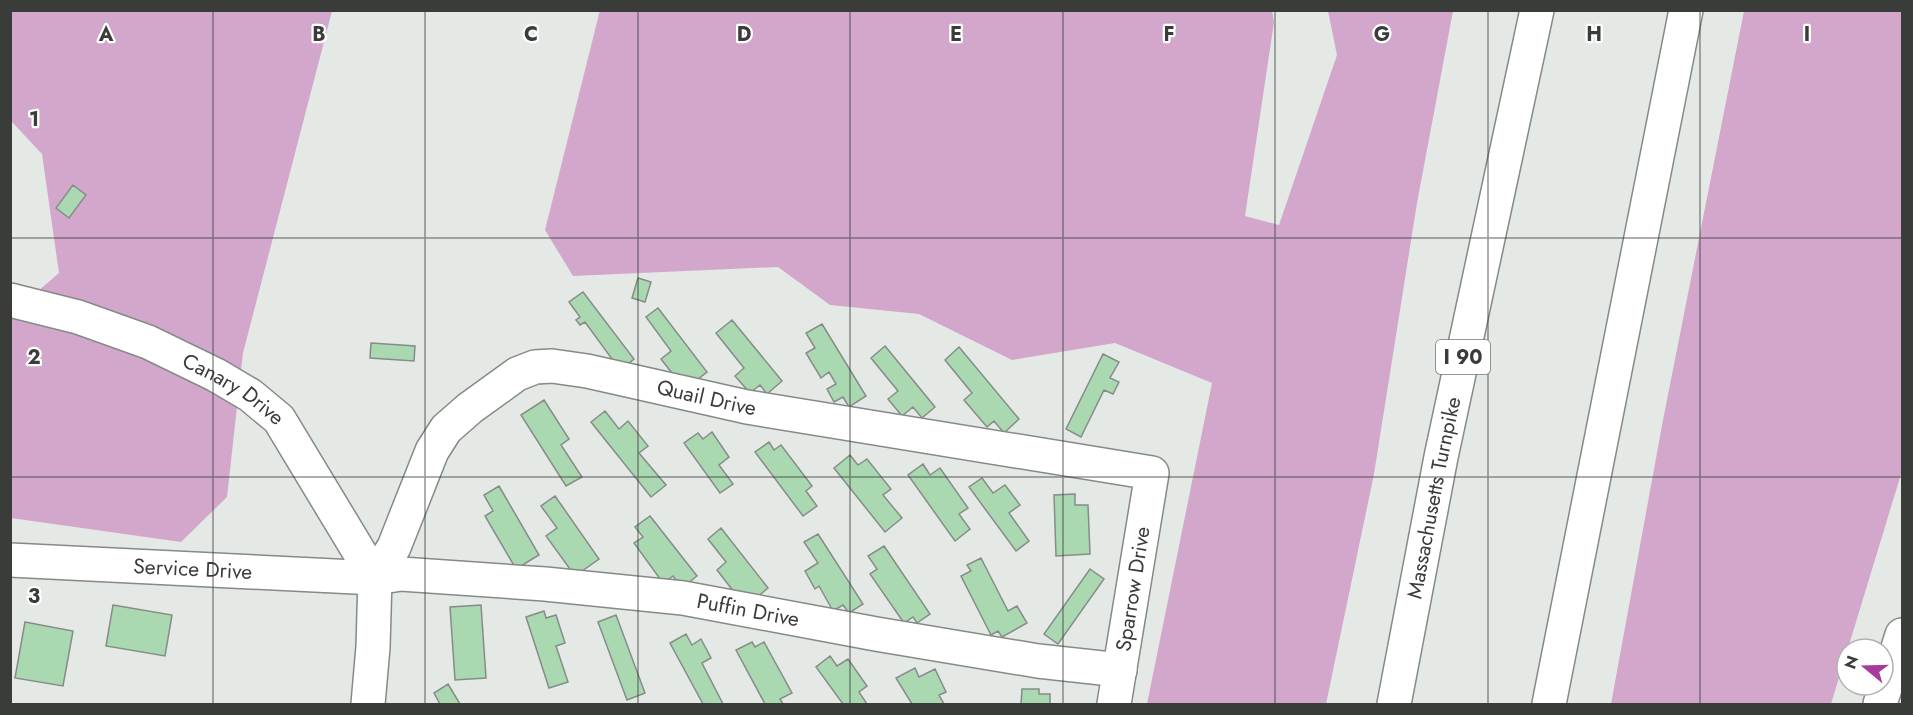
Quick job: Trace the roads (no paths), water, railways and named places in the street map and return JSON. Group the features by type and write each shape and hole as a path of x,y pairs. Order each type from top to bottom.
{"main road":[{"name":"Massachusetts Turnpike","path":"1394,705 1441,457 1537,10"},
{"path":"1550,705 1686,10"},
{"name":"Canary Drive","path":"10,300 78,317 139,339 216,375 250,395 279,419 375,578"},
{"name":"Quail Drive","path":"375,578 394,547 421,474 446,429 470,408 517,374 535,367 552,366 587,371 747,407 1152,473"},
{"name":"Sparrow Drive","path":"1114,705 1152,473"},
{"name":"Service Drive","path":"10,560 375,578"},
{"name":"Puffin Drive","path":"375,578 400,574 545,584 683,598 1038,661 1120,670"},
{"path":"368,705 373,647 375,578"},
{"path":"1880,705 1902,635"}]}
